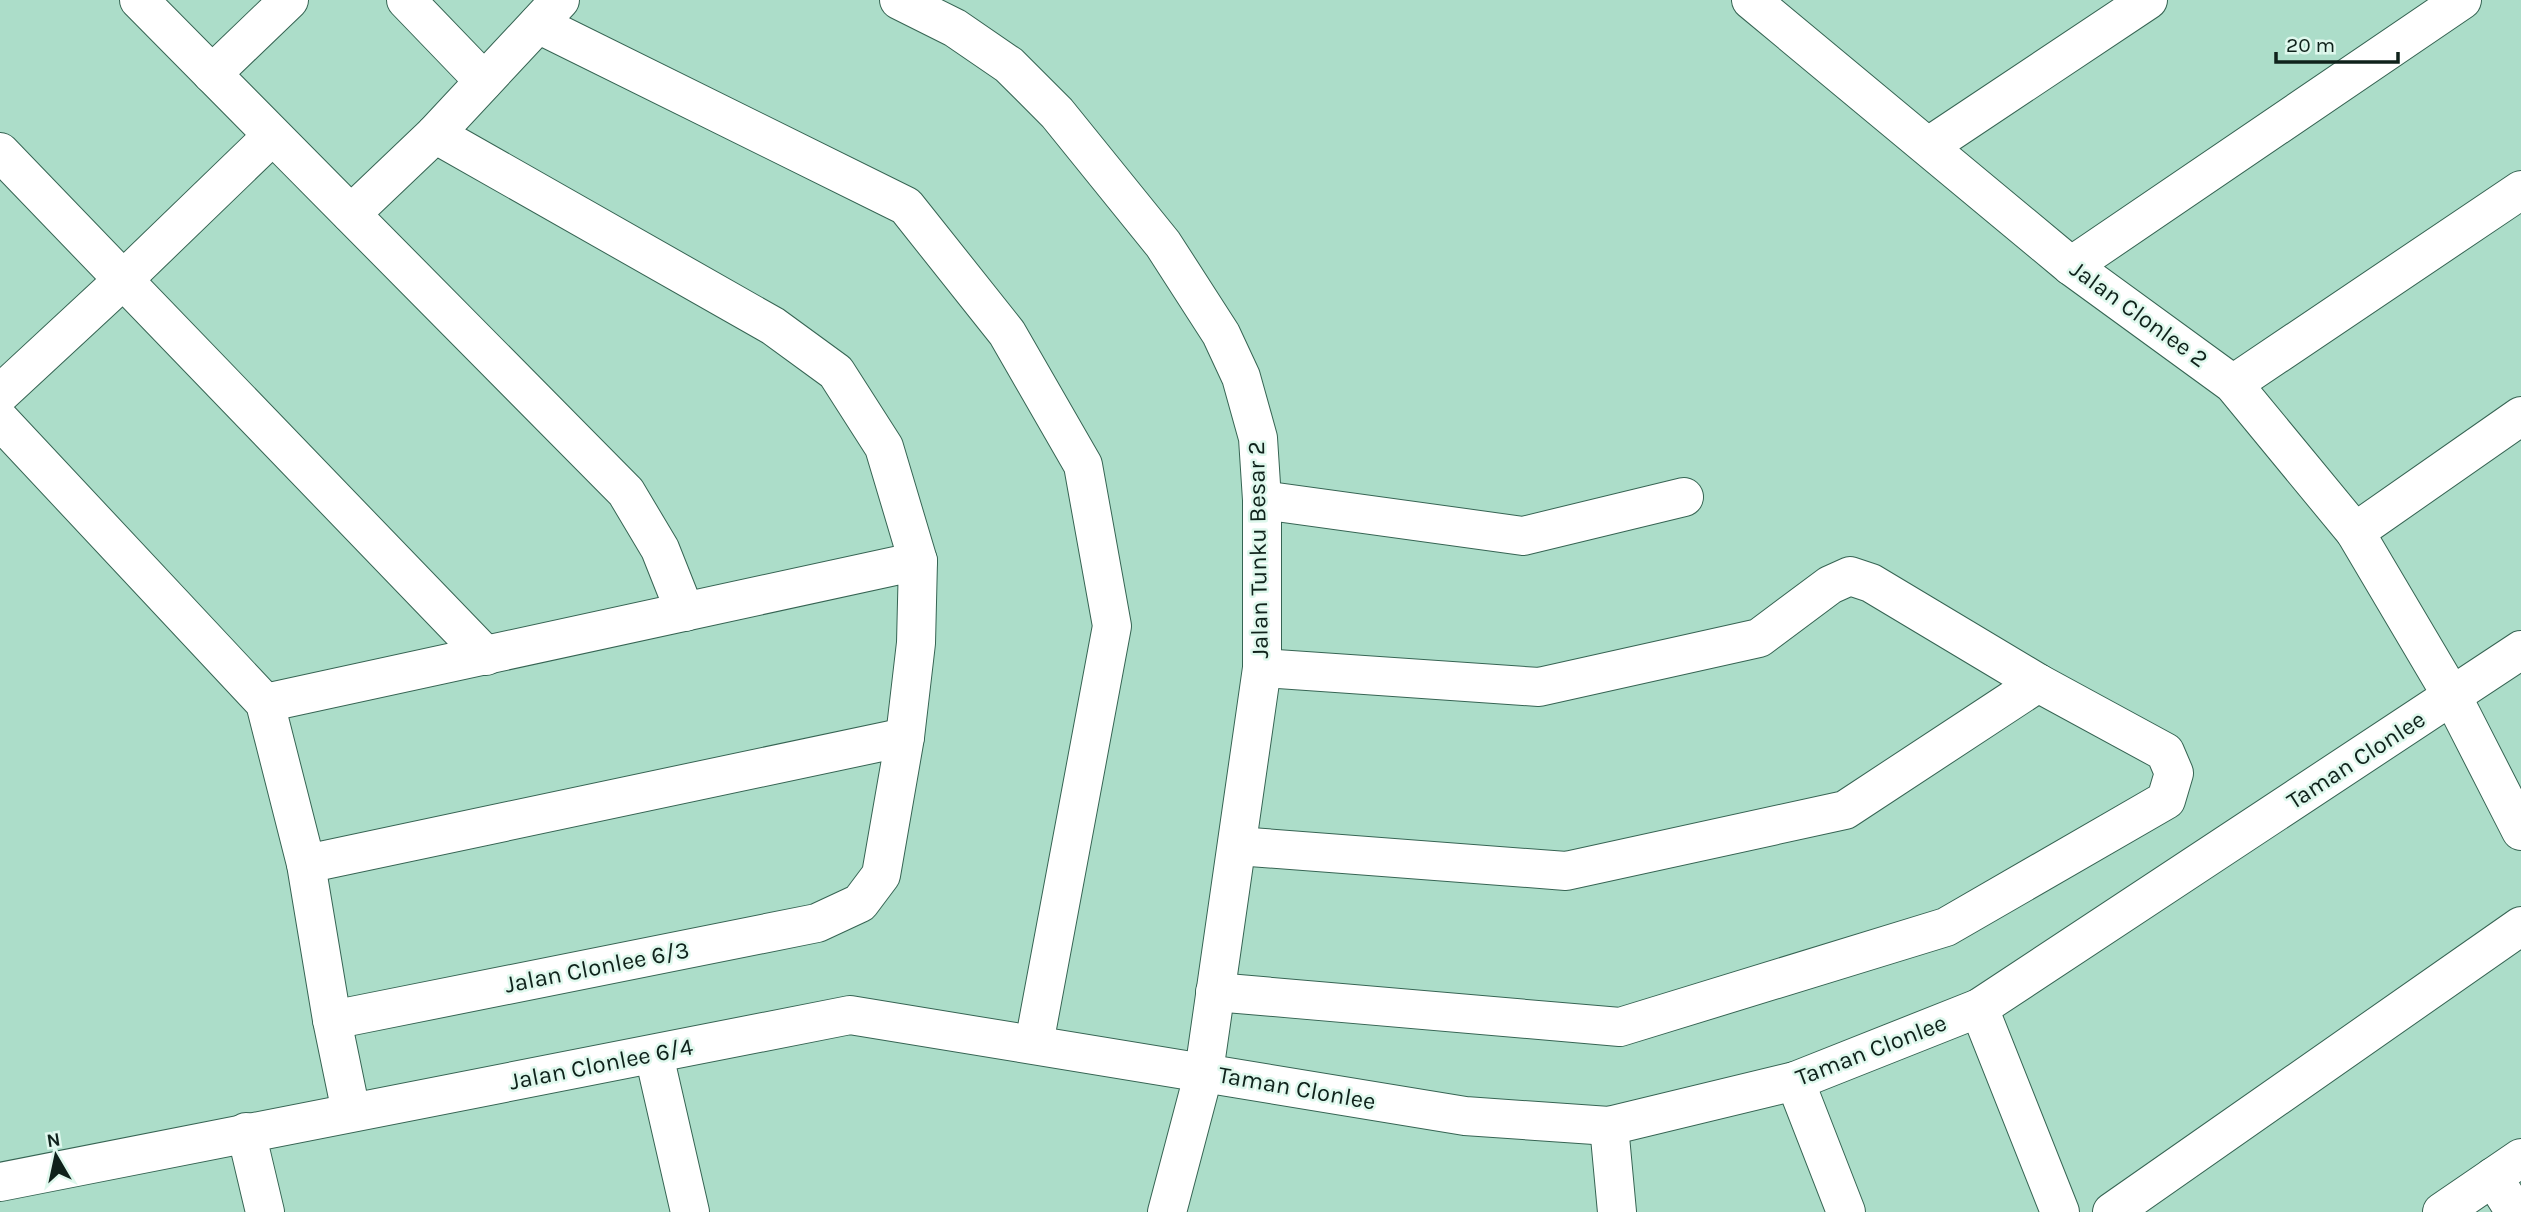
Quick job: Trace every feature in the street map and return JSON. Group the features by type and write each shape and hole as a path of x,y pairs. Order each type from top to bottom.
{"street":[{"path":"139,0 626,492 660,549 685,612"},
{"path":"212,74 289,0"},
{"path":"405,0 484,81"},
{"name":"Jalan Tunku Besar 2","path":"899,0 955,28 1009,65 1057,113 1163,244 1222,334 1241,377 1258,438 1262,500 1262,668 1204,1072 1167,1212"},
{"path":"1929,146 2148,0"},
{"path":"2071,266 2462,0"},
{"name":"Jalan Clonlee 2","path":"1773,5 1929,146 2071,266 2233,384 2355,532 2452,696"},
{"path":"351,214 435,134 549,12 906,206 1007,333 1083,465 1112,626 1034,1044"},
{"path":"306,864 905,737 916,643 918,561 884,447 836,372 773,326 435,134"},
{"path":"0,394 272,136"},
{"path":"0,152 486,656"},
{"path":"2233,384 2521,190"},
{"path":"2355,532 2521,416"},
{"path":"0,421 265,703 306,864 332,1020 351,1112"},
{"path":"1262,500 1523,536 1684,497"},
{"path":"265,703 918,561"},
{"path":"1215,992 1620,1027 1946,927 2166,800 2174,773 2165,752 2038,683 1871,583 1850,576 1830,585 1759,638 1539,687 1262,668"},
{"name":"Taman Clonlee","path":"1204,1072 1465,1116 1609,1126 1795,1081 1979,1008 2521,650"},
{"path":"1237,846 1566,871 1845,810 2038,683"},
{"name":"Taman Clonlee","path":"2452,696 2521,831"},
{"name":"Jalan Clonlee 6/3","path":"332,1020 817,923 860,904 881,875 905,737"},
{"path":"2112,1212 2521,926"},
{"path":"1979,1008 2060,1212"},
{"name":"Jalan Clonlee 6/4","path":"0,1182 850,1015 1204,1072"},
{"path":"654,1055 690,1212"},
{"path":"1795,1081 1846,1212"},
{"path":"1609,1126 1617,1212"},
{"path":"246,1132 265,1212"},
{"path":"2442,1212 2507,1167 2515,1212"}]}
